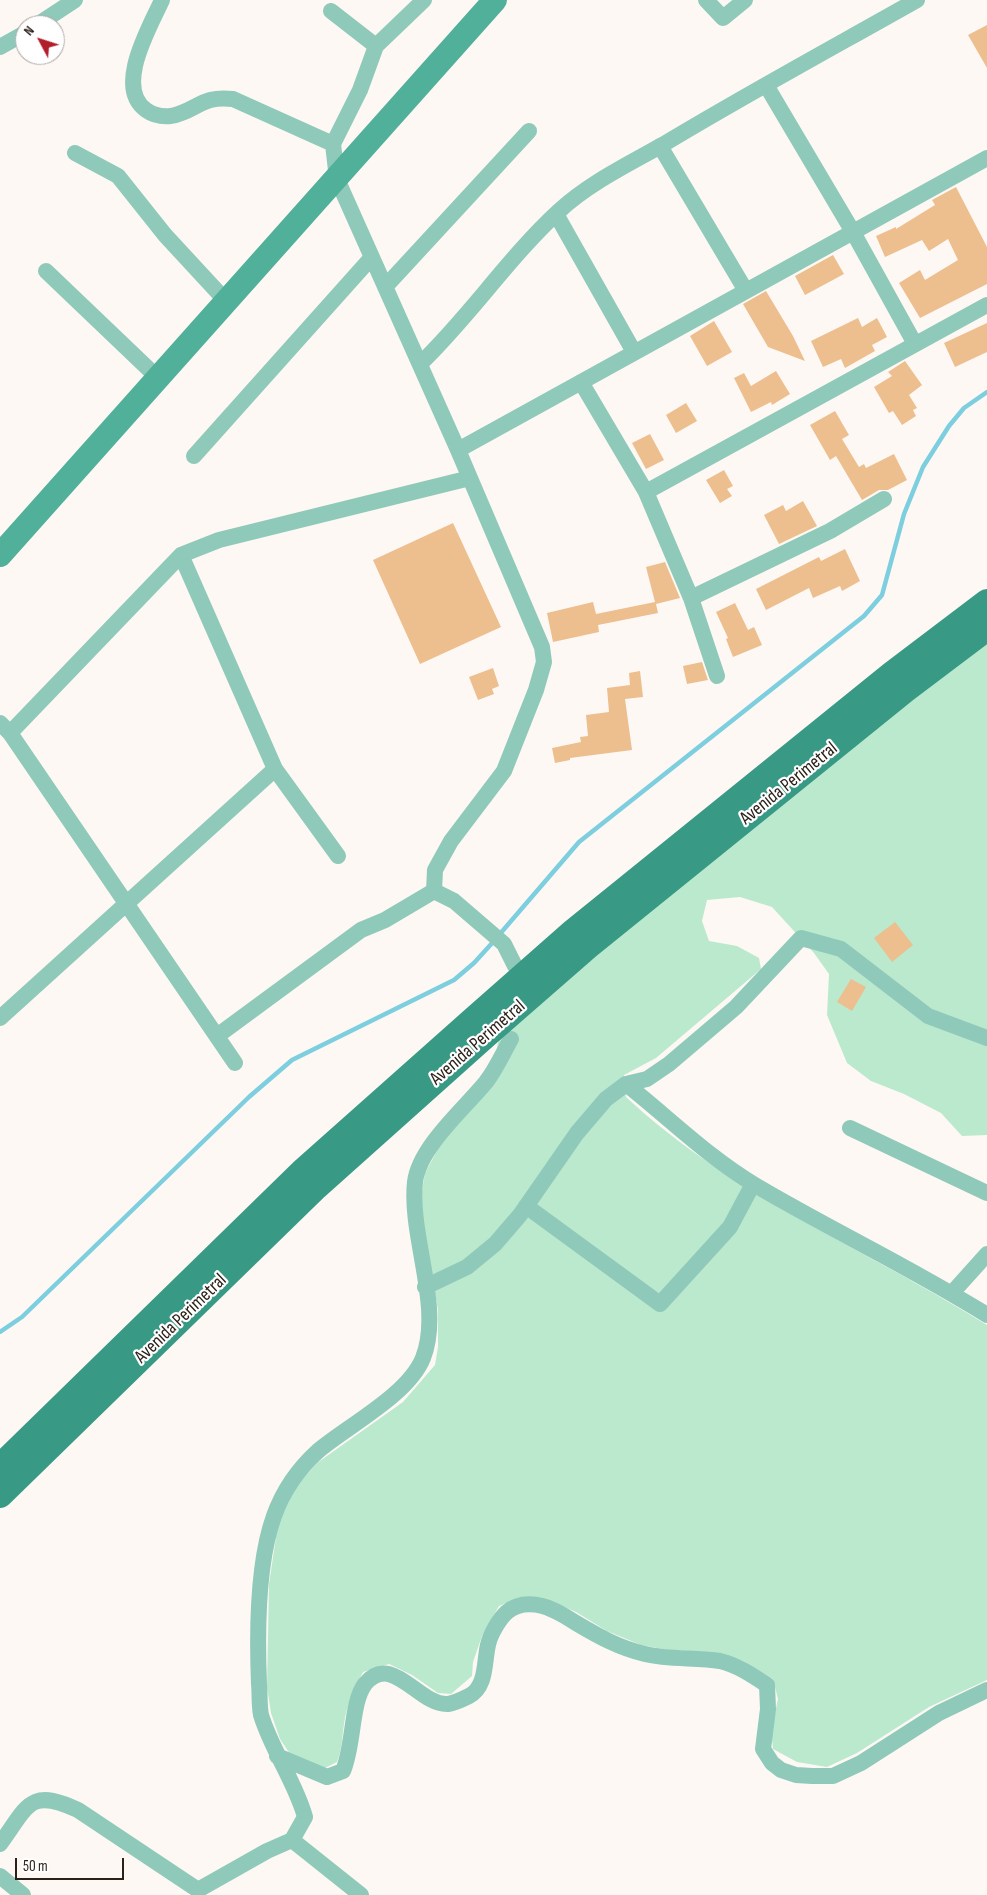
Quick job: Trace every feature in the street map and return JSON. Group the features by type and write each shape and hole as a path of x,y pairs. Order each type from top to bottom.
{"main road":[{"name":"Avenida Perimetral","path":"0,1467 302,1172 472,1020 574,931 892,674 987,602"},
{"name":"Avenida Perimetral","path":"0,1495 316,1186 486,1035 602,935 905,690 987,628"}],"street":[{"path":"52,15 75,0"},
{"path":"162,0 138,56 132,78 134,94 141,106 153,115 171,116 204,100 217,97 233,99 333,144"},
{"path":"424,0 376,46 360,90 333,144 336,178 458,450 542,646 544,662 504,771 452,841 435,870 434,891"},
{"path":"0,555 495,0"},
{"path":"706,0 723,18 745,0"},
{"path":"420,364 439,346 515,256 556,214 601,181 917,0"},
{"path":"331,12 376,46"},
{"path":"0,47 15,39"},
{"path":"766,86 853,232 915,344"},
{"path":"385,287 528,131"},
{"path":"660,146 746,291"},
{"path":"74,153 118,176 165,235 226,301"},
{"path":"458,450 987,158"},
{"path":"556,214 634,352"},
{"path":"194,456 372,257"},
{"path":"46,271 158,378"},
{"path":"646,492 987,305"},
{"path":"581,382 646,492 691,598 717,676"},
{"path":"235,1062 5,728 181,555 219,540 470,478"},
{"path":"691,598 830,531 884,498"},
{"path":"181,555 275,769 338,856"},
{"path":"0,1018 275,769"},
{"path":"434,891 454,901 504,944 515,966"},
{"path":"217,1036 361,930 385,920 434,891"},
{"path":"425,1287 467,1267 496,1244 526,1206 577,1133 606,1099 626,1084 648,1078 669,1064 736,1006 801,938 841,949 928,1016 987,1038"},
{"path":"0,1844 34,1801 44,1798 58,1801 78,1810 198,1892 267,1851 292,1840 305,1817 301,1802 277,1756 260,1713 258,1650 263,1560 273,1518 284,1491 304,1463 405,1385 419,1368 428,1345 429,1321 415,1209 415,1180 426,1153 488,1079 511,1039"},
{"path":"626,1084 670,1119 690,1140 754,1184 952,1294 987,1316"},
{"path":"850,1128 987,1192"},
{"path":"526,1206 660,1304 730,1227 754,1184"},
{"path":"952,1294 987,1254"},
{"path":"277,1756 327,1777 343,1771 349,1757 359,1701 365,1684 377,1674 392,1674 432,1701 447,1704 472,1694 484,1675 488,1644 496,1628 507,1612 522,1604 536,1605 553,1610 615,1645 646,1655 720,1661 747,1672 767,1685 768,1709 763,1749 772,1763 796,1775 833,1776 840,1773 861,1763 939,1713 987,1690"},
{"path":"292,1840 361,1895"},
{"path":"0,1876 23,1895"}],"green space":[{"path":"987,628 987,1135 962,1136 941,1113 904,1094 871,1081 847,1063 827,1015 829,974 814,953 772,907 740,897 707,900 702,921 709,941 737,946 759,958 761,969 656,1058 624,1075 626,1097 667,1132 710,1163 800,1219 941,1297 987,1325 987,1680 929,1707 857,1753 827,1767 797,1762 773,1749 771,1730 778,1699 773,1679 743,1661 713,1652 668,1650 641,1645 607,1631 576,1612 548,1600 519,1598 499,1606 482,1636 473,1662 472,1676 451,1694 438,1693 412,1675 389,1664 363,1672 347,1711 337,1762 323,1769 290,1754 280,1739 271,1713 267,1687 269,1584 278,1524 296,1486 317,1463 403,1402 435,1365 438,1347 438,1310 423,1226 421,1197 425,1173 438,1149 495,1061 501,1024"}],"building":[{"path":"987,25 987,68 968,35"},
{"path":"956,187 987,247 987,284 920,318 899,283 920,270 925,280 958,260 948,239 929,251 922,240 885,257 876,236 896,227 896,229 935,205 932,200"},
{"path":"833,255 844,274 805,295 795,276"},
{"path":"766,291 793,336 805,361 768,347 743,304"},
{"path":"858,318 862,327 877,318 887,337 872,345 875,351 845,368 841,359 823,367 811,341"},
{"path":"714,321 732,352 707,366 690,336"},
{"path":"987,323 987,352 955,367 944,343"},
{"path":"905,361 922,385 909,395 917,408 913,410 916,416 902,425 893,411 889,413 874,387 892,376 888,372"},
{"path":"776,371 790,394 772,405 771,402 751,412 734,378 744,373 751,386"},
{"path":"686,403 697,421 676,433 666,415"},
{"path":"835,411 849,435 842,439 859,467 864,464 866,468 894,454 907,480 888,490 879,490 862,500 836,456 830,460 810,425"},
{"path":"650,434 664,460 646,469 632,443"},
{"path":"724,470 733,486 727,489 732,496 720,503 706,480"},
{"path":"803,501 817,526 779,544 764,515 783,505 786,511"},
{"path":"453,523 501,627 420,664 373,560"},
{"path":"845,549 860,581 842,591 840,586 813,598 809,588 766,610 756,589 819,557 821,561"},
{"path":"665,562 680,598 656,604 658,613 598,625 599,632 553,642 547,613 593,602 596,614 655,602 646,567"},
{"path":"735,603 748,630 754,627 762,645 733,657 726,639 728,638 716,612"},
{"path":"702,662 708,680 687,684 683,666"},
{"path":"493,668 499,686 492,689 494,694 478,700 469,677"},
{"path":"640,671 643,697 625,699 632,750 570,758 570,760 555,763 552,748 581,742 580,737 588,736 586,715 609,712 607,688 630,685 629,673"},
{"path":"895,922 913,945 892,962 874,938"},
{"path":"851,979 866,987 852,1011 837,1002"}],"waterway":[{"path":"499,935 579,842 864,616 882,595 904,514 923,467 949,426 964,408 987,392"},
{"path":"0,1332 22,1317 249,1097 292,1060 454,980 474,963 494,941"}]}
